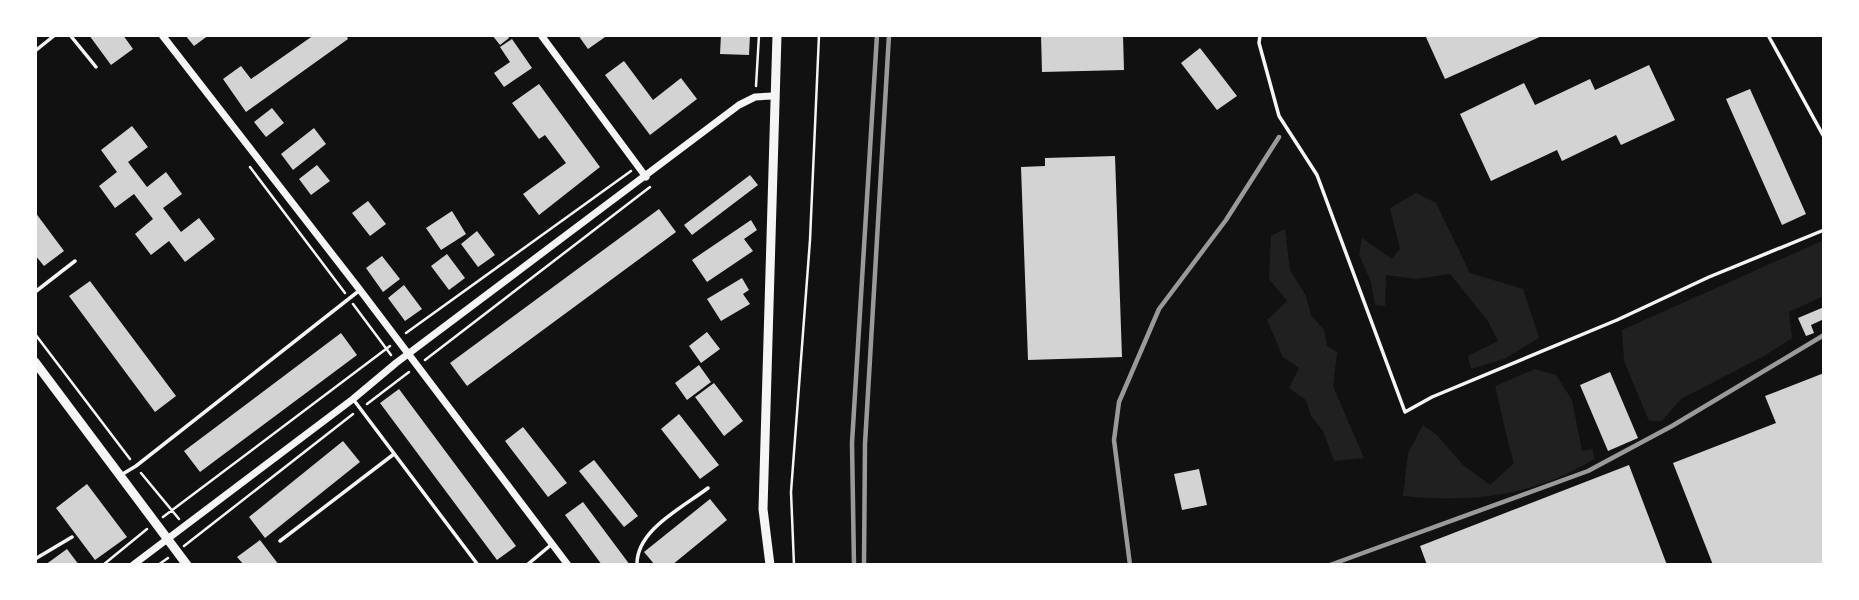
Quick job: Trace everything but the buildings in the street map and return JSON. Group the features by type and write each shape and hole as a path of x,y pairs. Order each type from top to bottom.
{"street":[{"path":"162,35 360,290 568,565"},
{"path":"541,35 646,177"},
{"path":"769,565 763,509 776,35"},
{"path":"133,565 739,105 755,97 773,96"},
{"path":"35,362 187,565"}],"lane":[{"path":"35,51 55,35"},
{"path":"70,35 96,67"},
{"path":"1260,35 1259,43 1279,116 1317,175 1405,412 1456,387 1617,320 1709,277 1824,230"},
{"path":"1768,35 1824,137"},
{"path":"35,292 75,261"},
{"path":"120,476 360,290"},
{"path":"353,399 478,565"},
{"path":"280,541 394,454"},
{"path":"637,565 636,553 645,535 708,488"},
{"path":"35,559 72,537"},
{"path":"527,565 553,544"}],"path":[{"path":"755,97 759,35"},
{"path":"794,565 791,492 810,240 819,35"},
{"path":"103,565 397,340 638,166"},
{"path":"250,167 406,374"},
{"path":"35,334 185,526"}],"shaded area":[{"path":"1416,193 1436,203 1470,273 1523,289 1539,338 1504,359 1471,369 1468,356 1498,341 1488,321 1450,274 1416,279 1386,275 1385,306 1375,305 1371,282 1359,254 1362,238 1392,259 1400,249 1390,208"},
{"path":"1285,229 1290,270 1306,296 1311,315 1324,330 1327,346 1337,352 1333,386 1364,458 1334,461 1323,431 1311,416 1306,400 1289,388 1299,368 1283,357 1267,320 1287,301 1269,279 1271,236"},
{"path":"1824,240 1824,296 1789,312 1792,338 1764,356 1681,399 1662,421 1649,421 1624,361 1622,330"},
{"path":"1535,369 1556,375 1572,400 1582,451 1593,449 1594,459 1549,481 1502,494 1453,498 1403,496 1408,453 1423,425 1437,435 1463,465 1490,485 1514,463 1495,386"}],"railway":[{"path":"854,565 852,443 877,35"},
{"path":"864,565 865,444 889,35"},
{"path":"1130,565 1114,440 1119,402 1159,309 1226,220 1279,137"},
{"path":"1330,565 1588,471 1672,426 1824,335"}]}
